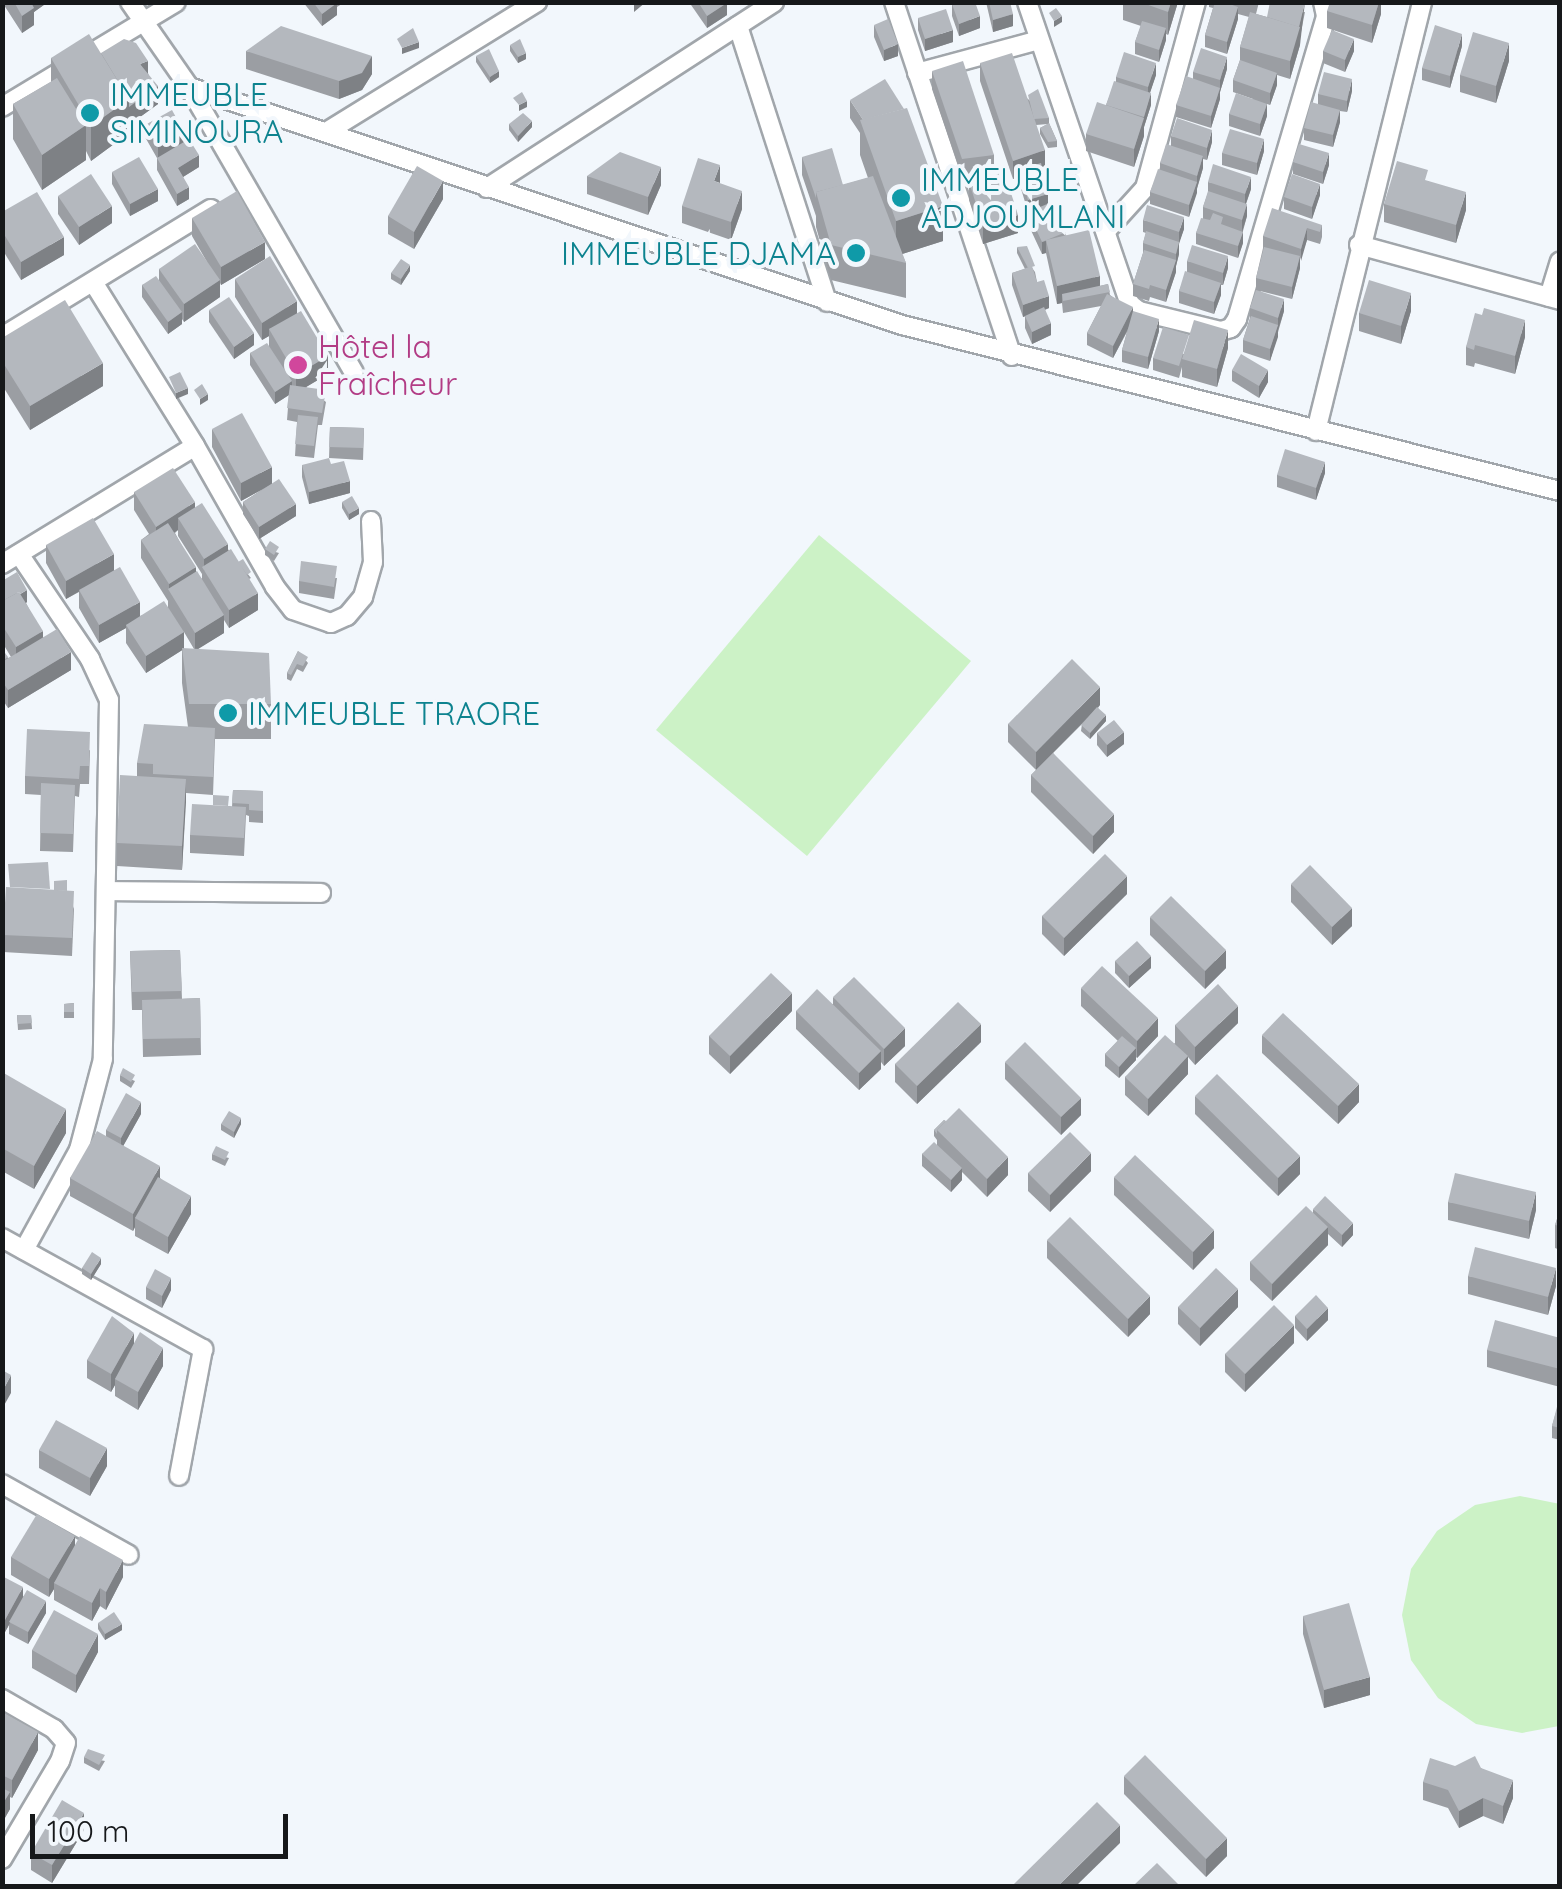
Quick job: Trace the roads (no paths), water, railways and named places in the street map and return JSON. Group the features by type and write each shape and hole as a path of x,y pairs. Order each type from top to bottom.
{"street":[{"path":"130,2 188,87 354,373"},
{"path":"2,107 176,2"},
{"path":"328,131 537,2"},
{"path":"487,188 774,2"},
{"path":"894,2 1012,356"},
{"path":"1027,2 1130,304 1139,311 1189,323 1231,328 1326,16 1323,2"},
{"path":"1106,231 1146,188 1196,2"},
{"path":"1316,431 1422,2"},
{"path":"738,26 826,302"},
{"path":"917,73 1039,40"},
{"path":"188,87 328,131 826,302 1012,356 1560,491"},
{"path":"2,338 246,188"},
{"path":"1359,245 1554,298 1560,262"},
{"path":"93,282 195,446 275,588 293,610 306,618 331,623 347,616 363,597 373,562 371,520"},
{"path":"24,1250 79,1150 103,1059 109,700 90,659 11,559 195,446"},
{"path":"107,891 321,893"},
{"path":"2,1238 203,1349 179,1476"},
{"path":"2,1484 129,1555"},
{"path":"2,1698 54,1729 66,1743 60,1761 2,1859"}],"place":[{"name":"IMMEUBLE SIMINOURA","path":"90,113"},
{"name":"IMMEUBLE ADJOUMLANI","path":"901,198"},
{"name":"IMMEUBLE DJAMA","path":"856,253"},
{"name":"Hôtel la Fraîcheur","path":"298,365"},
{"name":"IMMEUBLE TRAORE","path":"228,713"}]}
